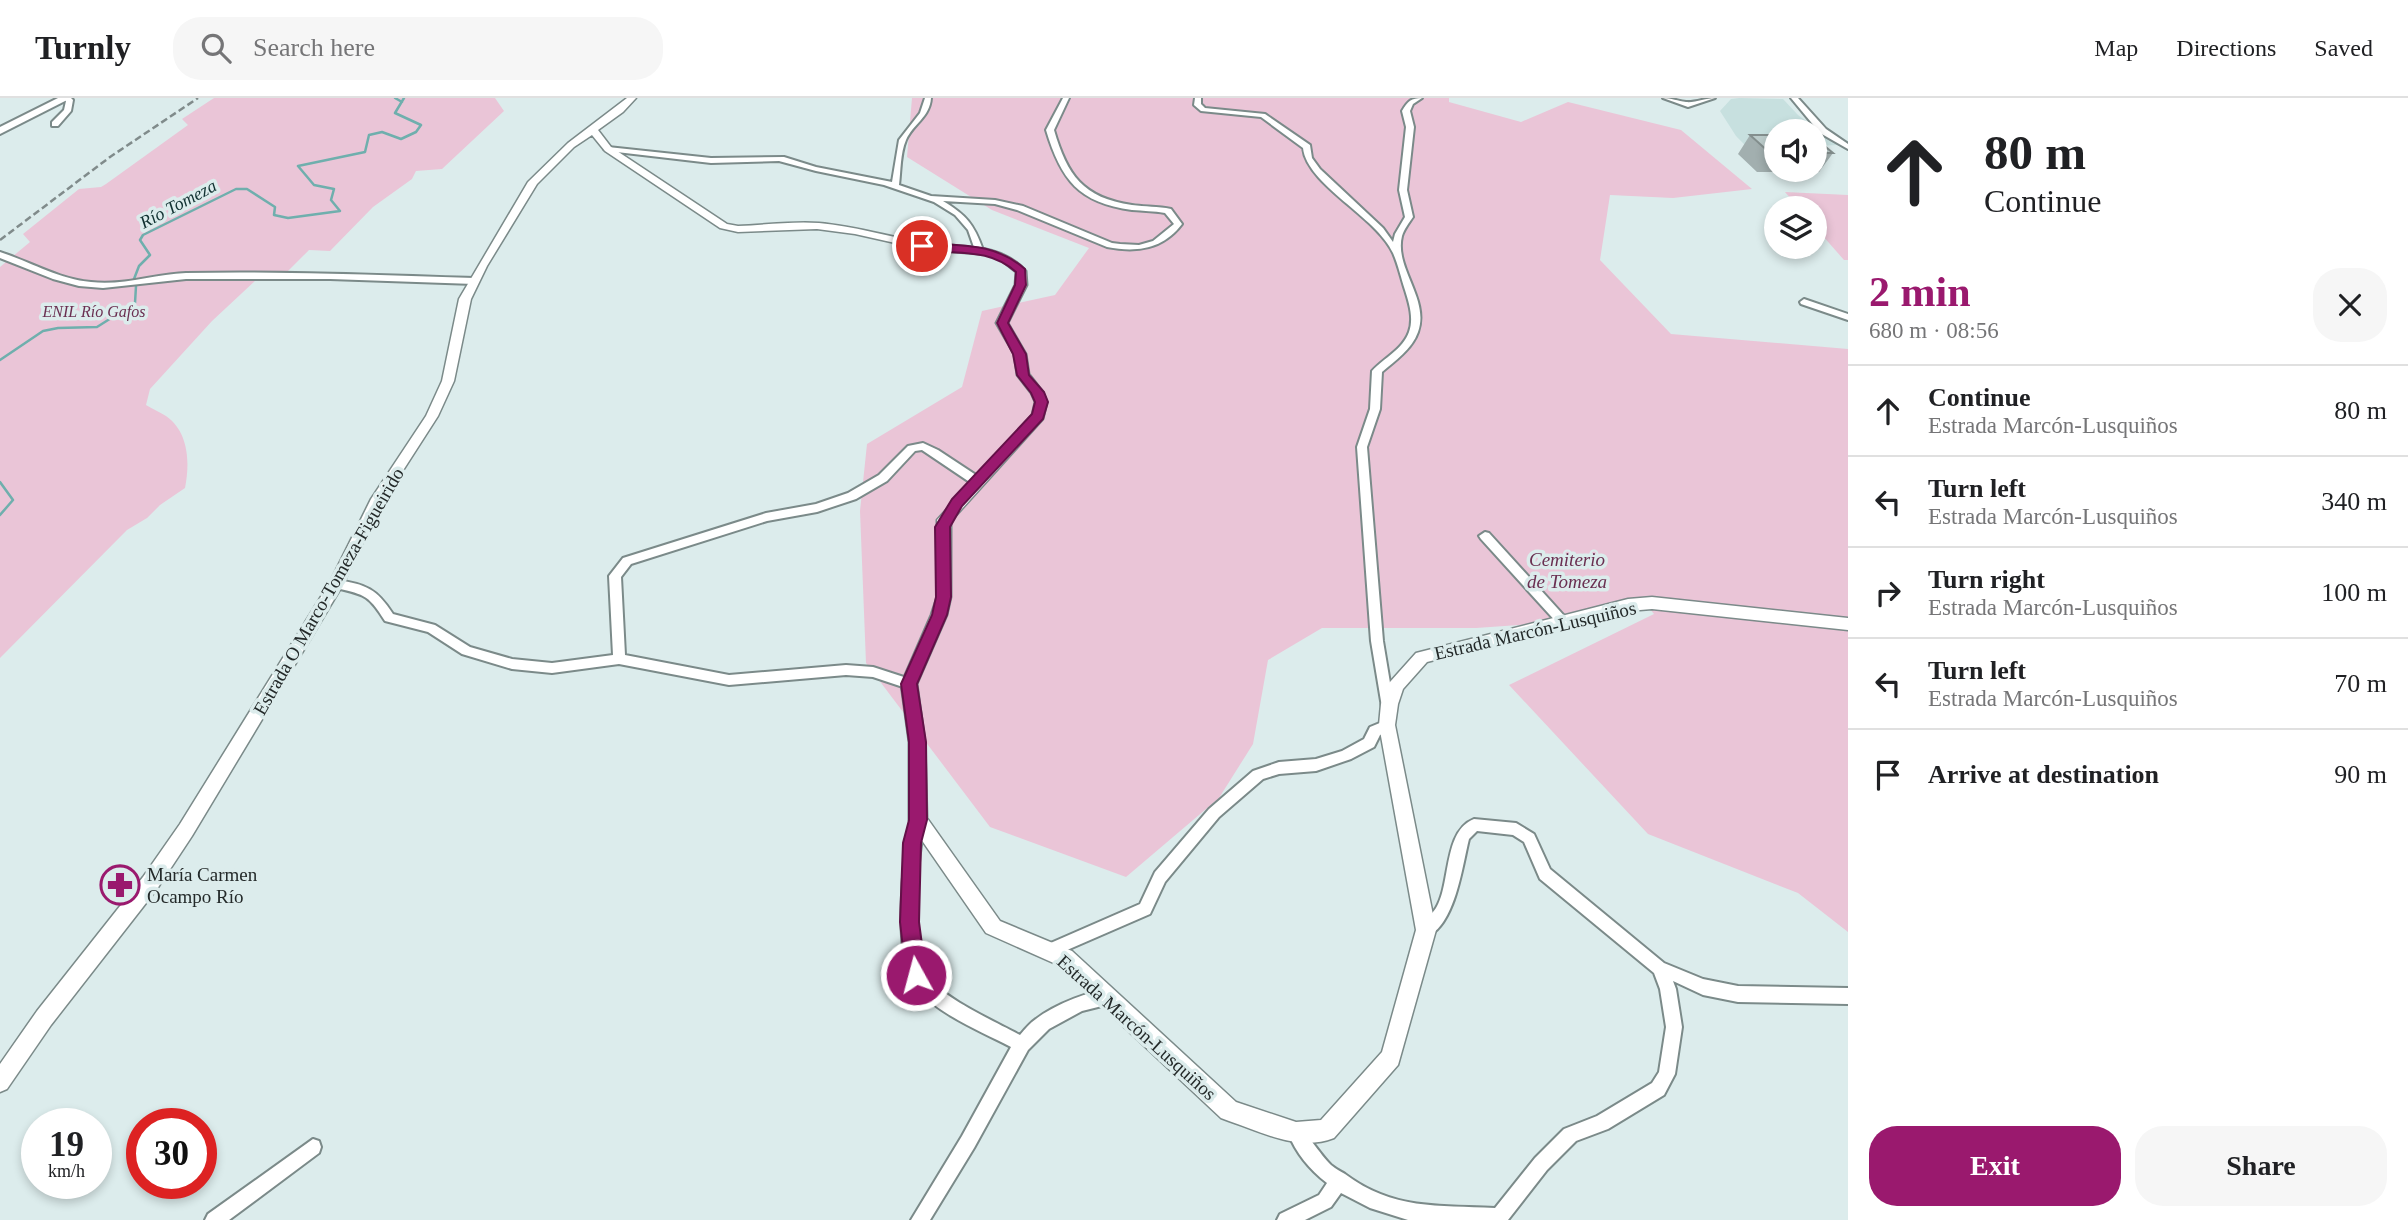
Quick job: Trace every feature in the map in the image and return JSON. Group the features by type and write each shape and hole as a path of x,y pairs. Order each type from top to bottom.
{"highway":[{"path":"0,129 59,98"},
{"path":"0,129 66,98"}],"street":[{"path":"55,124 67,111 70,100 66,98"},
{"name":"Estrada O Marco-Tomeza-Figueirido","path":"0,1082 44,1018 150,883 179,841 234,756 278,676 336,584 377,499 409,454 438,404 448,381 466,299 533,182 571,145 620,110 632,98"},
{"path":"895,185 905,135 915,126 929,103 928,98"},
{"path":"608,149 725,161 778,158 815,169 846,173 895,185 932,198 995,202 1020,208 1126,249 1140,248 1171,233 1178,224 1168,211 1115,205 1075,187 1066,175 1050,130 1066,98"},
{"path":"1198,98 1197,105 1203,110 1263,115 1295,137 1307,147 1308,158 1317,171 1380,230 1399,255"},
{"path":"1388,707 1377,641 1362,447 1375,409 1377,371 1407,344 1416,328 1415,313 1399,255 1398,236 1409,217 1403,190 1410,127 1406,111 1410,103 1419,98"},
{"path":"1666,98 1688,105 1712,98"},
{"path":"1794,98 1823,131 1848,147"},
{"path":"592,129 608,149 724,226 738,229 817,226 888,237 922,246 979,250 1005,257 1021,271 1021,285 1002,323 1020,354 1023,375 1037,392 1041,402 1038,416 944,520 944,597 909,684 917,742 918,820 912,843 909,922 916,975 937,996 1022,1044"},
{"path":"932,198 974,230 979,250"},
{"path":"0,255 61,279 101,286 182,276 369,276 474,281"},
{"path":"1804,302 1848,317"},
{"path":"619,659 615,576 627,561 766,517 817,508 852,496 883,478 912,449 923,446 978,482"},
{"path":"1485,536 1563,622"},
{"path":"336,584 359,586 374,594 389,618 431,628 466,651 512,664 552,668 619,659 729,680 846,670 873,672 909,684"},
{"name":"Estrada Marcón-Lusquiños","path":"918,820 993,927 1065,958 1228,1110 1302,1133 1326,1129 1391,1058 1426,930 1387,725 1388,707 1401,675 1422,657 1628,605 1652,603 1848,624"},
{"path":"1051,950 1145,909 1160,877 1214,813 1258,775 1279,768 1317,765 1346,755 1369,743 1375,731 1387,725"},
{"path":"1426,930 1443,911 1463,836 1474,825 1516,829 1529,838 1545,874 1673,983 1738,994 1848,996"},
{"path":"912,843 933,844"},
{"path":"1302,1133 1311,1160 1359,1194 1401,1210 1497,1219 1541,1164 1570,1135 1602,1123 1658,1089 1667,1074 1674,1027 1673,983"},
{"path":"920,1220 968,1142 1022,1044 1042,1023 1080,1004 1109,998"},
{"path":"214,1220 313,1147"},
{"path":"1286,1220 1325,1201 1332,1175"}],"shaded area":[{"path":"1731,99 1783,99 1803,119 1764,119 1764,148 1749,149 1736,136 1720,111"},
{"path":"1827,137 1838,145 1827,145"}],"green space":[{"name":"ENIL Río Gafos","path":"214,98 495,98 504,111 442,169 416,171 412,179 373,207 330,251 309,250 285,274 256,280 212,321 150,389 146,405 166,416 179,430 187,458 185,488 127,530 0,658 0,267 30,242 23,234 79,189 106,184 188,125 182,119"},
{"name":"Cemiterio de Tomeza","path":"912,98 1449,98 1449,102 1521,122 1568,102 1681,130 1752,189 1673,198 1610,195 1600,260 1671,334 1848,349 1848,932 1798,893 1648,834 1509,685 1654,614 1641,598 1559,616 1563,622 1476,628 1322,628 1268,660 1253,744 1219,798 1126,877 990,827 866,663 860,511 867,444 962,387 982,311 1055,295 1089,248 992,210 907,157"},
{"path":"1785,192 1848,195 1848,260 1844,260 1827,241 1827,196 1788,196"}],"building":[{"path":"1750,135 1764,135 1764,148"}],"waterway":[{"name":"Río Tomeza","path":"395,98 402,102"},
{"name":"Río Tomeza","path":"402,102 404,98"},
{"name":"Río Tomeza","path":"134,279 139,266 150,255 140,240 143,235 236,189 247,189 275,207 274,215 288,218 340,211 331,200 334,189 314,185 298,166 365,152 369,135 382,132 401,139 416,132 421,125 395,113 402,102"},
{"name":"Río Tomeza","path":"0,360 43,331 97,327 135,303 136,286"},
{"name":"Río Tomeza","path":"0,482 13,500 0,515"}],"railway":[{"path":"0,240 110,157 198,98"}],"place":[{"name":"María Carmen Ocampo Río","path":"120,885"}],"route":[{"path":"916,975 909,922 912,843 918,820 917,742 909,684 944,597 942,527 957,503 1038,416 1041,402 1037,392 1023,375 1020,354 1002,323 1021,285 1021,271 1005,257 991,252 922,246"}]}
